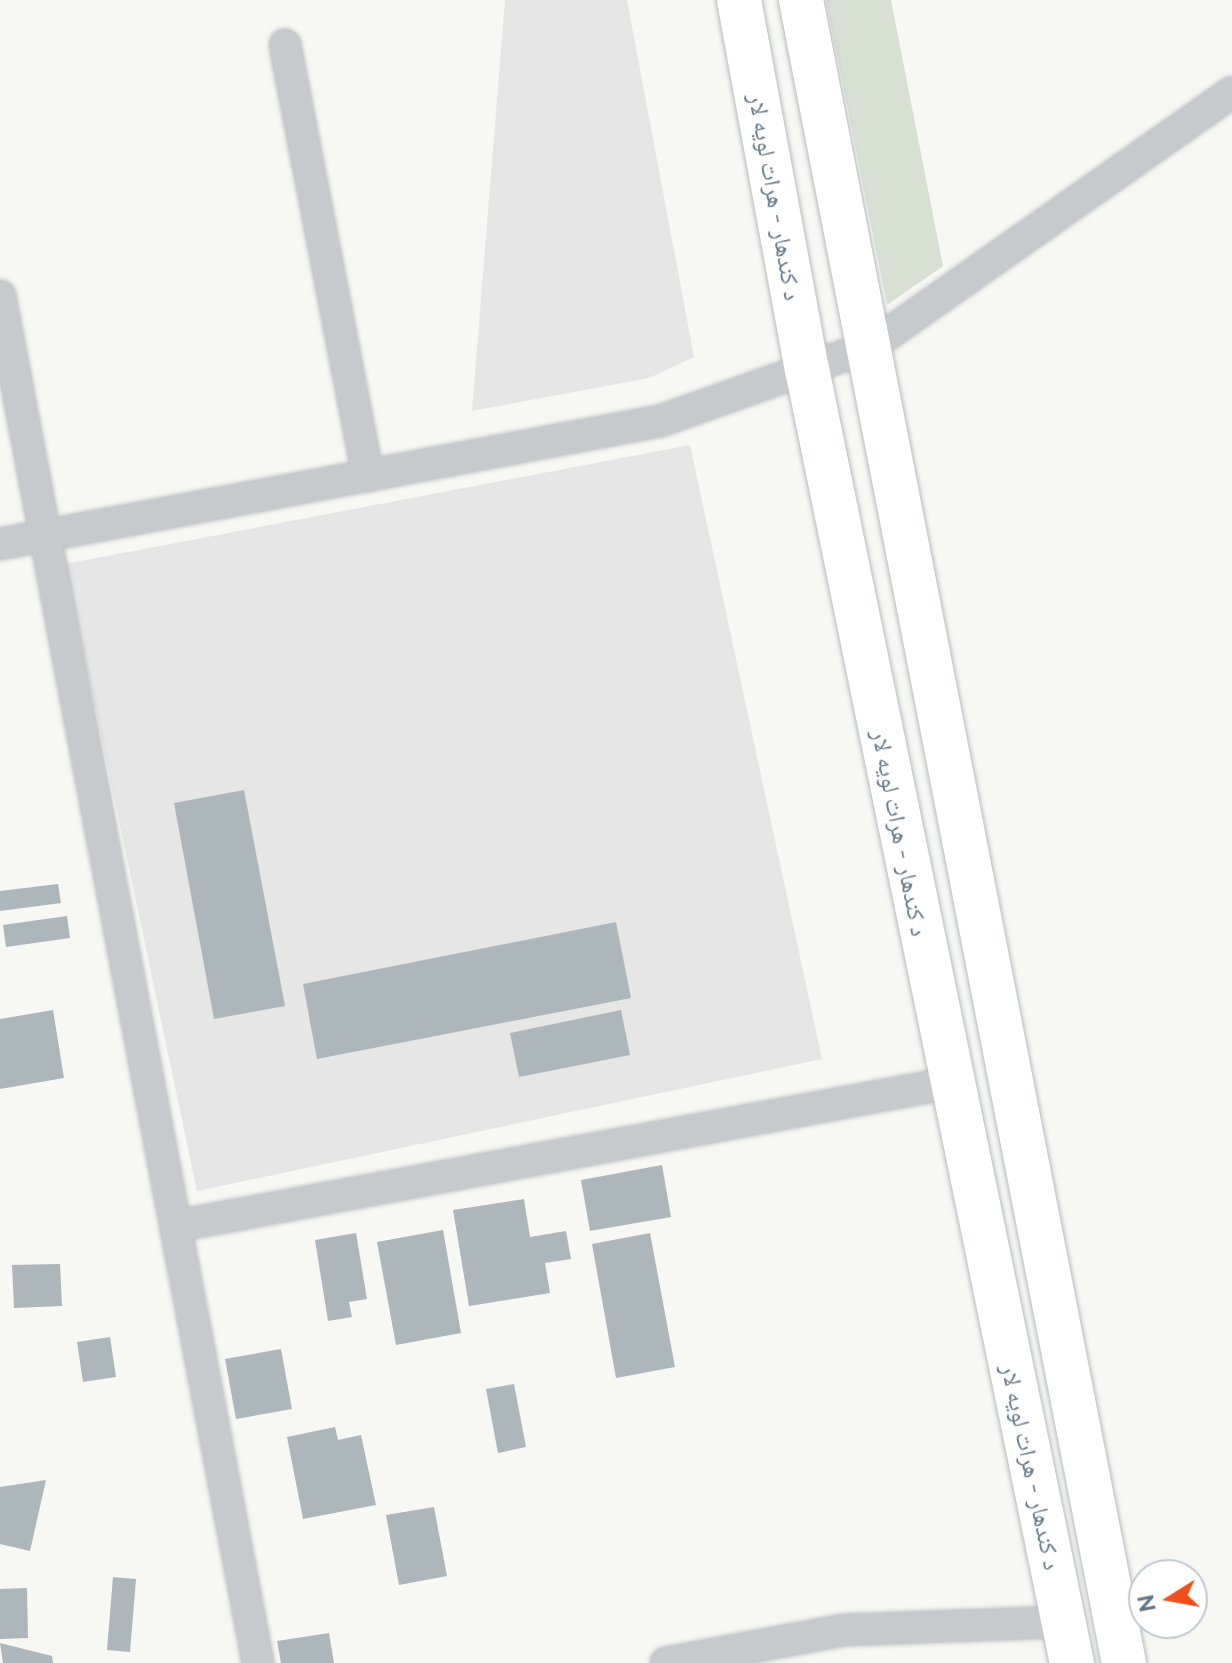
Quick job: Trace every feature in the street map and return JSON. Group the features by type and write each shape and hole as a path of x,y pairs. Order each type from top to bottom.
{"highway":[{"name":"د کندهار - هرات لويه لار","path":"739,0 807,369 911,891 1068,1642"},
{"path":"801,0 871,346 970,875 1124,1663"},
{"path":"911,891 970,875"}],"street":[{"path":"285,45 368,476"},
{"path":"0,544 660,421 871,346 1232,92"},
{"path":"0,296 258,1663"},
{"path":"176,1226 950,1083"},
{"path":"666,1663 844,1630 1068,1642"}],"shaded area":[{"path":"505,0 627,0 694,357 649,378 472,411"},
{"path":"826,0 891,0 943,266 887,305"},
{"path":"690,445 822,1059 197,1191 65,564"}],"building":[{"path":"244,790 285,1006 214,1019 174,803"},
{"path":"58,884 61,903 0,911 0,891"},
{"path":"67,916 70,938 6,947 3,925"},
{"path":"616,922 631,998 317,1059 303,984"},
{"path":"53,1010 64,1078 0,1089 0,1019"},
{"path":"621,1010 630,1055 519,1077 510,1033"},
{"path":"662,1165 671,1217 590,1231 581,1180"},
{"path":"524,1199 530,1237 566,1231 571,1259 545,1263 550,1293 469,1306 453,1210"},
{"path":"443,1230 461,1333 396,1345 377,1242"},
{"path":"356,1233 367,1299 349,1302 352,1317 328,1321 315,1240"},
{"path":"650,1233 675,1367 616,1378 592,1244"},
{"path":"60,1264 62,1306 14,1308 12,1265"},
{"path":"110,1337 116,1377 83,1382 77,1342"},
{"path":"281,1349 292,1409 236,1419 225,1359"},
{"path":"514,1384 526,1447 498,1453 486,1389"},
{"path":"335,1427 338,1440 361,1435 376,1505 303,1519 287,1437"},
{"path":"46,1480 30,1551 0,1544 0,1487"},
{"path":"434,1507 447,1576 399,1585 386,1515"},
{"path":"113,1577 136,1579 130,1652 107,1650"},
{"path":"27,1588 28,1638 0,1639 0,1589"},
{"path":"329,1633 334,1663 281,1663 277,1641"},
{"path":"0,1643 52,1656 53,1663 3,1663"}]}
